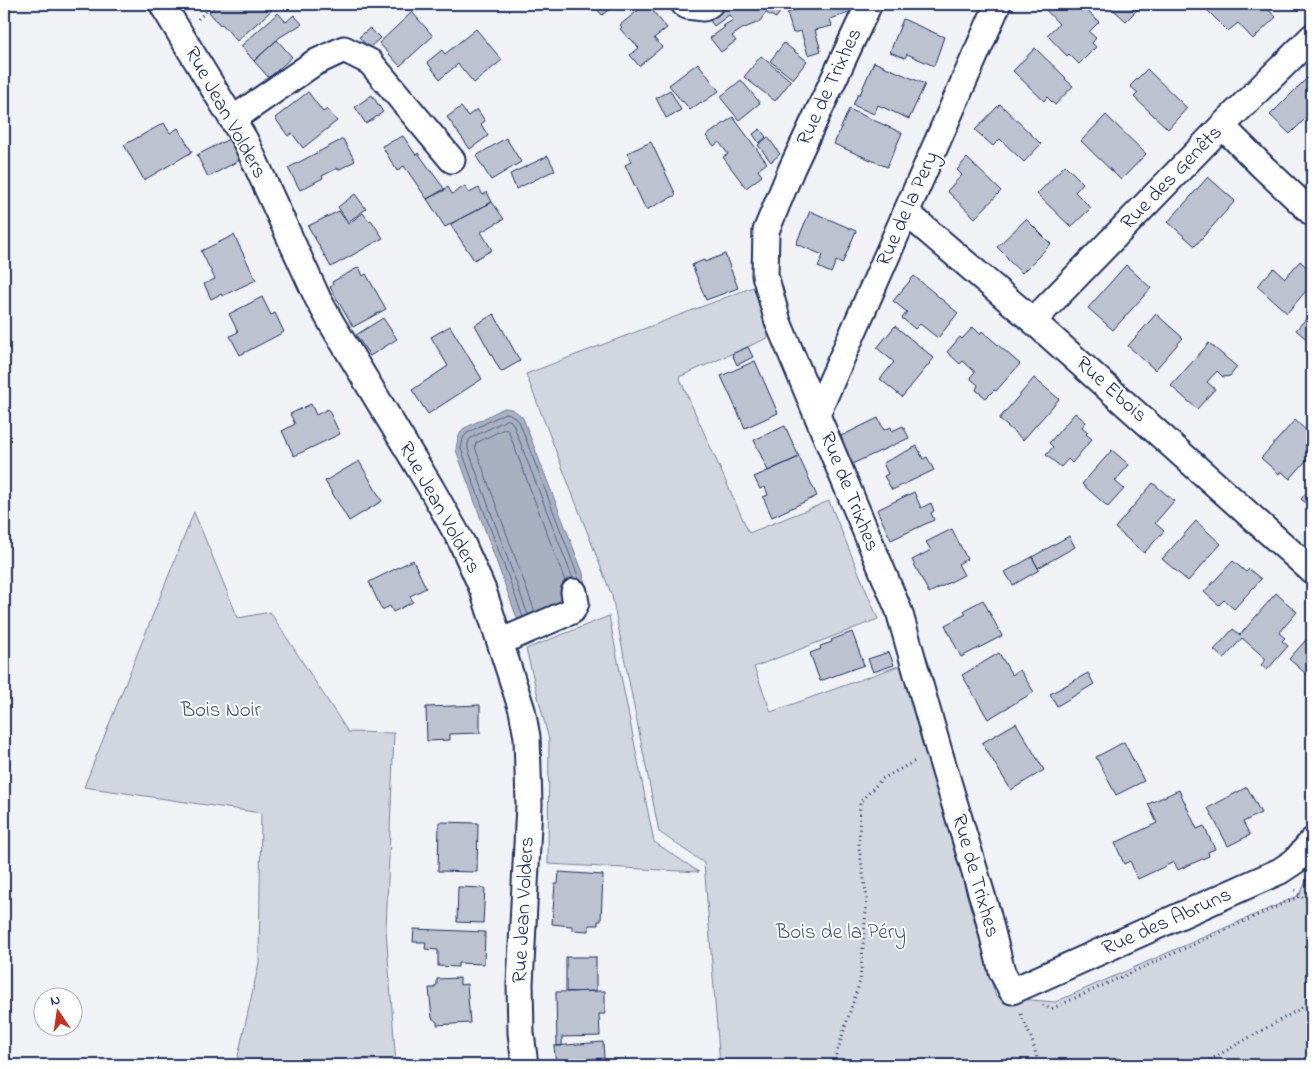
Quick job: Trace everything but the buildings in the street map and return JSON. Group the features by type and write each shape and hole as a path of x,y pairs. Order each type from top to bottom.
{"street":[{"name":"Rue Jean Volders","path":"162,4 246,140 323,308 431,488 462,543 483,590 522,710 527,737 529,762 528,832 520,984 524,1065"},
{"path":"684,4 704,8 710,4"},
{"name":"Rue de Trixhes","path":"870,4 792,168 766,230 765,275 778,322 898,611 987,912 1002,972 1012,992"},
{"name":"Rue de la Pery","path":"817,414 998,4"},
{"name":"Rue des Genêts","path":"1033,321 1222,126 1312,37"},
{"path":"233,119 314,63 344,50 370,62 452,160"},
{"path":"1222,126 1312,213"},
{"name":"Rue Ebois","path":"907,213 1033,321 1312,571"},
{"path":"500,642 572,611 576,603 574,592"},
{"name":"Rue des Abruns","path":"1012,992 1280,871 1295,861 1312,841"}],"path":[{"path":"834,1065 860,981 867,899 859,847 860,802 882,779 938,748"},
{"path":"1012,992 1051,1009 1300,896 1312,908"},
{"path":"1012,992 1032,1040 1039,1065"},
{"path":"1201,1065 1312,1002"}],"green space":[{"name":"Bois de la Péry","path":"753,287 772,336 679,377 749,533 829,501 878,619 754,667 771,712 901,665 996,997 1055,1002 1300,895 1312,867 1312,1065 720,1065 704,863 659,832 612,596 526,374"},
{"name":"Bois Noir","path":"194,512 238,618 270,612 348,732 394,733 386,930 396,1065 236,1065 259,963 261,813 84,787"},
{"path":"609,616 654,842 699,872 548,864 549,740 526,649"}],"water":[{"path":"504,408 515,411 523,418 583,573 586,591 525,640 456,450 458,439 463,429"}]}
